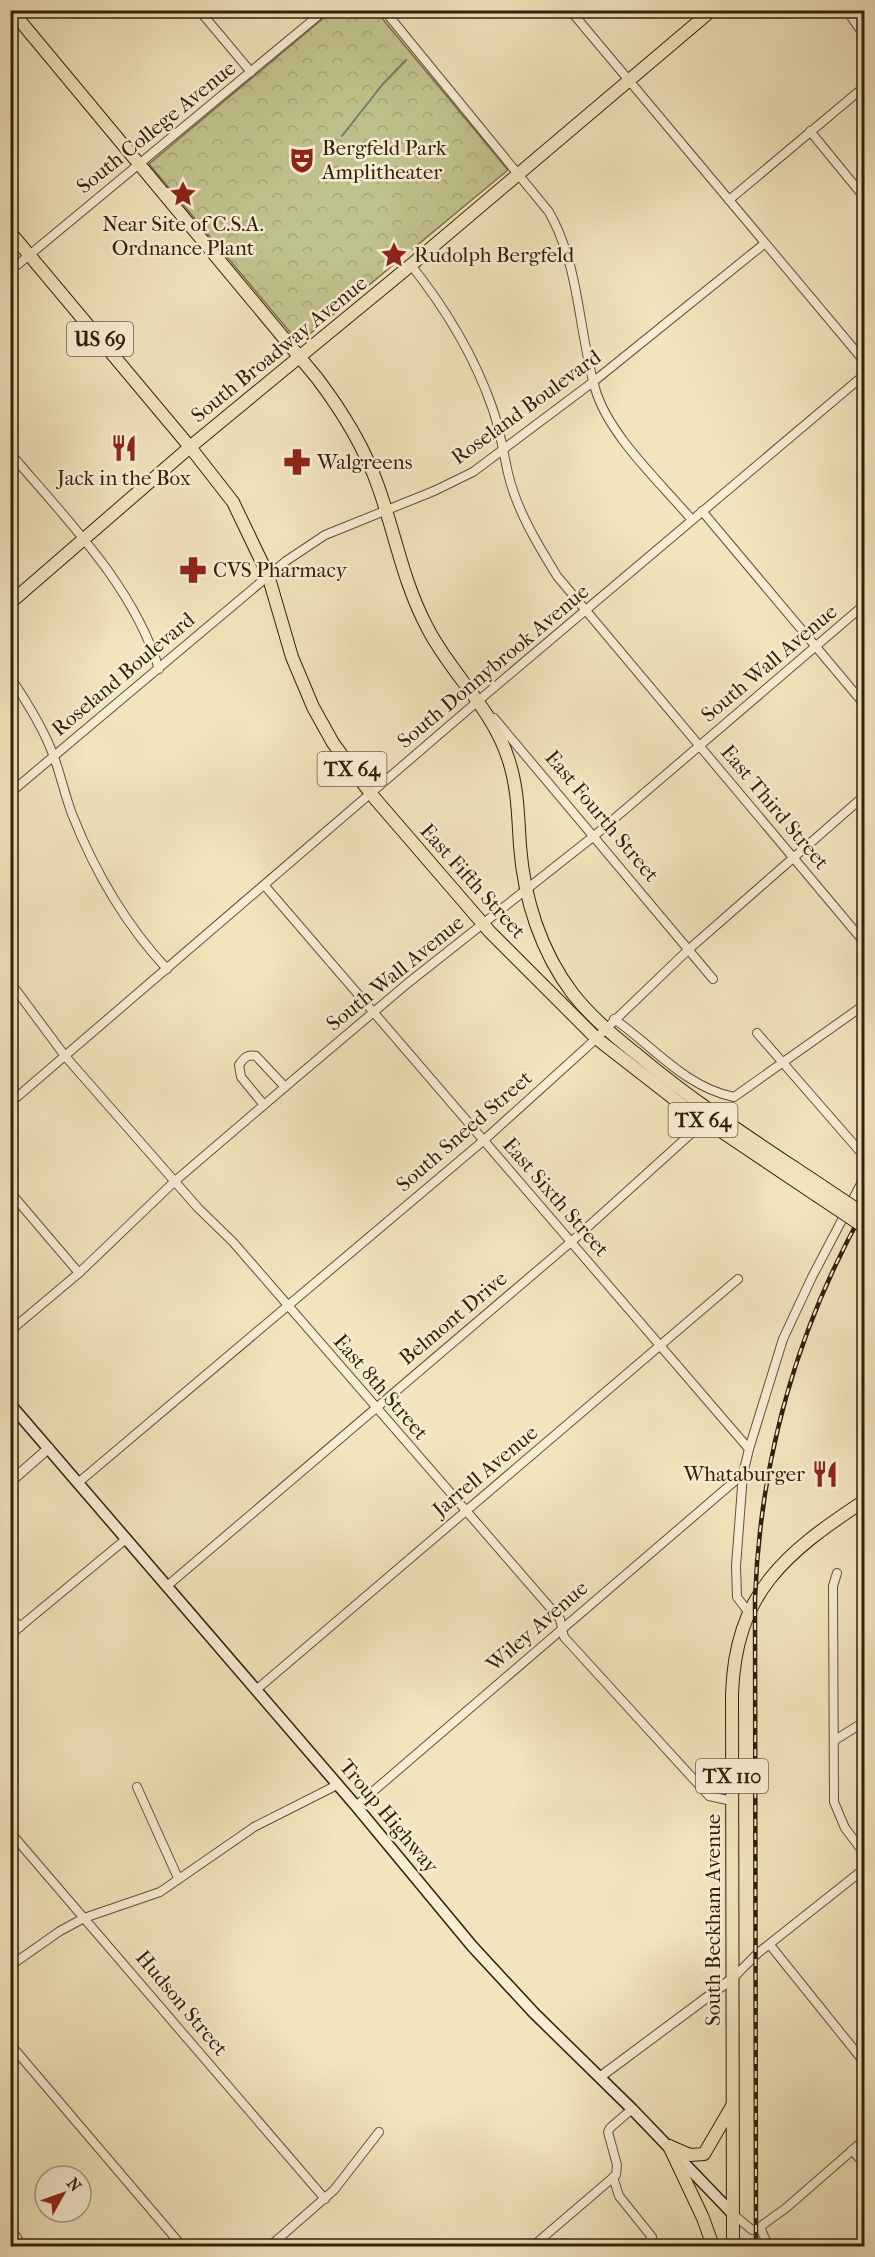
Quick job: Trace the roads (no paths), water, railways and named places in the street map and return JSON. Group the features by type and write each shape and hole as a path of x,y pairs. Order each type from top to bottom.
{"main road":[{"name":"East Fourth Street","path":"12,10 300,356 354,433 373,472 386,510 399,561 421,615 435,643 481,705 505,748 513,772 525,890"},
{"name":"South Broadway Avenue","path":"10,603 190,447 411,265 712,10"},
{"name":"US 69","path":"10,232 190,447"},
{"name":"East Fifth Street","path":"190,447 233,502 268,575 292,657 313,707 333,743 371,794 483,924 596,1038 657,1087 705,1121 819,1190"},
{"name":"East Fifth Street","path":"525,890 540,935 552,961 573,994 694,1099 819,1190 864,1227"},
{"name":"TX 64","path":"819,1190 864,1214"},
{"name":"Troup Highway","path":"10,1404 356,1806 479,1955 669,2146 732,2213"},
{"name":"South Beckham Avenue","path":"732,2213 733,1671 739,1640 761,1590 787,1558 809,1539 864,1501"},
{"path":"669,2146 690,2155 704,2154 732,2105"},
{"path":"669,2146 700,2212 713,2247"},
{"name":"TX 110","path":"732,2213 733,2247"}],"street":[{"path":"199,10 251,72"},
{"name":"South College Avenue","path":"10,271 324,10"},
{"path":"384,10 549,212 568,251 593,382 606,411 623,438 692,520"},
{"path":"570,10 864,361"},
{"path":"847,10 864,34"},
{"path":"729,200 864,87"},
{"path":"810,131 864,196"},
{"name":"Roseland Boulevard","path":"10,793 268,575 325,535 472,472 593,382 764,244"},
{"name":"East Third Street","path":"411,265 435,295 481,378 505,448 508,474 538,544 557,576 864,942"},
{"name":"South Donnybrook Avenue","path":"10,1103 371,794 481,705 586,610 864,375"},
{"path":"10,453 84,540 111,576 142,627 159,669"},
{"path":"702,511 864,704"},
{"name":"South Wall Avenue","path":"10,1331 79,1273 175,1181 374,1011 594,836 864,605"},
{"path":"10,677 30,707 54,756 72,814 94,864 132,926 167,969"},
{"name":"East Fourth Street","path":"481,705 506,731 713,979"},
{"name":"South Sneed Street","path":"79,1482 483,1141 688,950 864,796"},
{"name":"East Sixth Street","path":"265,886 483,1141 662,1345 748,1449"},
{"name":"East 8th Street","path":"10,982 65,1056 175,1181 233,1242 560,1619 564,1636 709,1796 732,1801"},
{"path":"610,1024 643,1044 690,1078 734,1097 864,1005"},
{"path":"757,1033 864,1156"},
{"path":"264,1105 241,1077 239,1065 244,1058 250,1055 256,1056 285,1087"},
{"name":"Belmont Drive","path":"166,1586 571,1242 705,1121"},
{"path":"749,1613 737,1597 736,1566 743,1474 748,1449 783,1339 812,1277 864,1178"},
{"path":"10,1192 79,1273"},
{"name":"Jarrell Avenue","path":"256,1690 738,1279"},
{"path":"10,1482 49,1448"},
{"name":"Wiley Avenue","path":"356,1806 743,1474"},
{"path":"10,1635 126,1539"},
{"path":"837,1573 833,1587 834,1802 845,1828 864,1853"},
{"path":"10,1616 20,1627"},
{"path":"835,1740 864,1722"},
{"path":"10,1966 60,1931 84,1918 160,1892 254,1827 337,1785"},
{"path":"137,1787 178,1878"},
{"name":"Hudson Street","path":"10,1832 325,2199"},
{"path":"600,2077 733,1978 864,1869"},
{"path":"770,1945 864,2062"},
{"path":"10,2044 182,2247"},
{"path":"533,2247 613,2177 617,2165 610,2128 632,2109"},
{"path":"270,2247 325,2199 379,2132"},
{"path":"732,2213 752,2230 760,2228 864,2140"},
{"path":"852,2150 864,2164"},
{"path":"613,2177 619,2196 652,2237 646,2247"},
{"path":"10,2227 22,2247"},
{"path":"760,2228 768,2247"}],"waterway":[{"path":"342,136 382,85 406,60"}],"railway":[{"path":"756,2246 755,1599 758,1547 774,1447 801,1350 819,1302 864,1210"}],"place":[{"name":"Bergfeld Park Amplitheater","path":"302,160"},
{"name":"Near Site of C.S.A. Ordnance Plant","path":"183,194"},
{"name":"Rudolph Bergfeld","path":"394,255"},
{"name":"Jack in the Box","path":"124,448"},
{"name":"Walgreens","path":"297,462"},
{"name":"CVS Pharmacy","path":"193,570"},
{"name":"Whataburger","path":"825,1474"}]}
